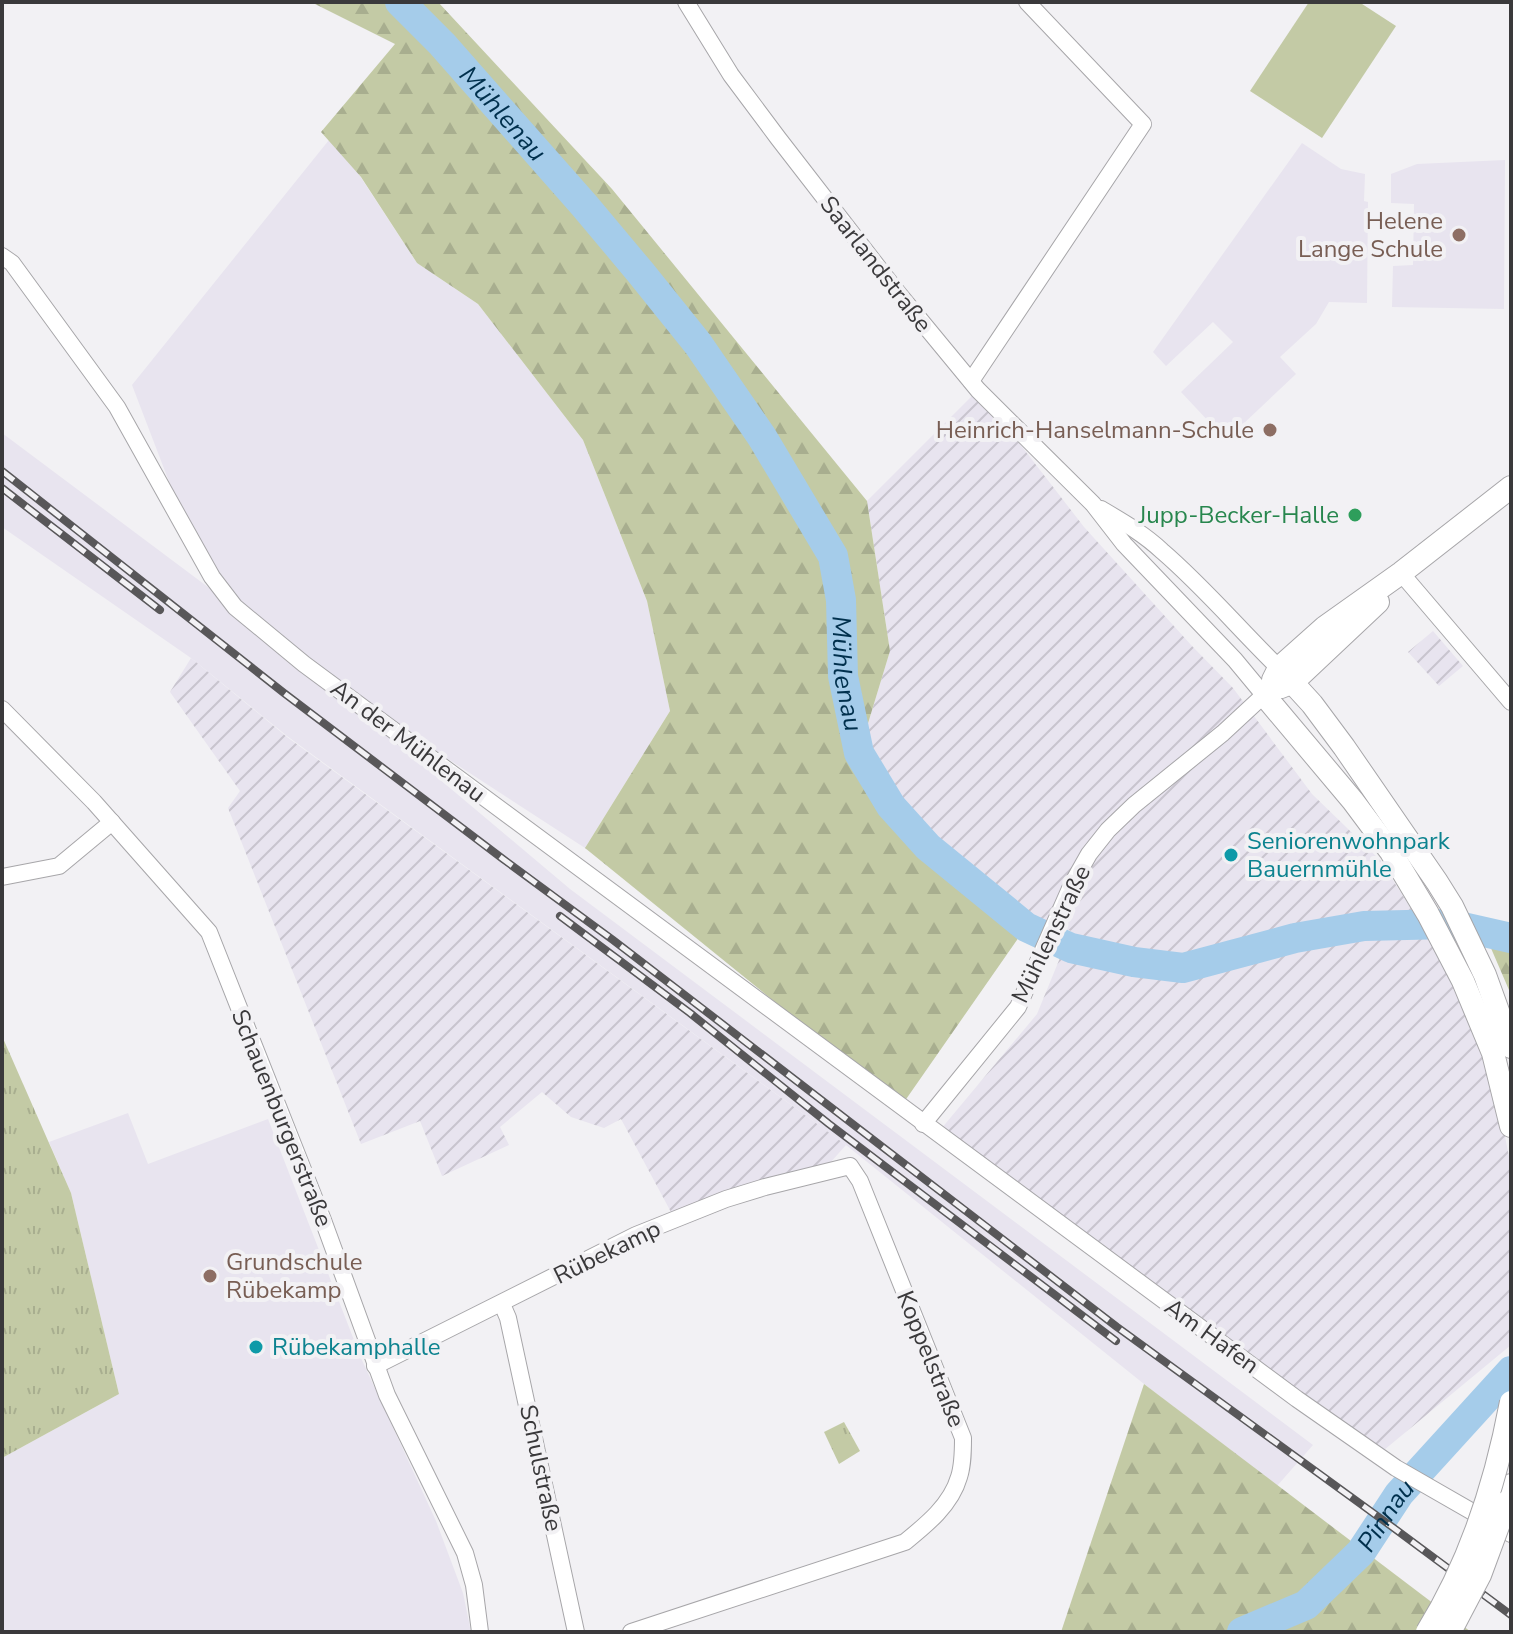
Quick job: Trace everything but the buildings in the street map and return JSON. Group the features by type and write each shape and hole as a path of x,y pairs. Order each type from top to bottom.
{"main road":[{"name":"Mühlenstraße","path":"1264,695 1286,675 1325,627 1401,573 1511,487"},
{"path":"1286,675 1366,776 1452,906 1485,975 1511,1047"},
{"path":"1264,695 1353,801 1391,852 1416,894 1463,981 1493,1053 1511,1126"},
{"path":"1427,1632 1468,1551 1501,1449 1511,1402"},
{"path":"1450,1632 1480,1575 1511,1485"}],"street":[{"name":"Saarlandstraße","path":"686,2 731,75 778,138 898,293 971,381 1093,504 1124,544 1235,660 1264,695"},
{"path":"971,381 1143,124 1027,2"},
{"name":"An der Mühlenau","path":"2,256 12,263 117,407 212,577 235,607 304,664 923,1124"},
{"name":"Saarlandstraße","path":"1093,504 1138,531 1163,551 1286,675"},
{"path":"1401,573 1511,702"},
{"name":"Mühlenstraße","path":"923,1124 1018,1007 1072,884 1089,854 1108,830 1264,695"},
{"name":"Schauenburgerstraße","path":"2,709 112,822 209,932 323,1220 375,1366 465,1553 474,1585 480,1632"},
{"path":"2,877 59,866 112,822"},
{"name":"Am Hafen","path":"923,1124 1396,1468 1511,1534"},
{"name":"Rübekamp","path":"375,1366 636,1235 765,1187 850,1166"},
{"name":"Koppelstraße","path":"631,1632 905,1542 935,1515 959,1479 963,1438 860,1181 850,1166"},
{"name":"Schulstraße","path":"502,1304 508,1318 576,1632"}],"shaded area":[{"path":"333,135 417,263 478,304 583,440 647,601 670,711 585,848 305,666 570,889 1313,1445 1277,1486 1144,1384 846,1145 287,736 191,658 2,527 2,433 232,605 191,539 132,385"},
{"name":"Heinrich-Hanselmann-Schule","path":"1302,143 1341,169 1365,174 1364,201 1368,202 1367,303 1329,302 1316,324 1280,357 1296,374 1226,440 1181,392 1233,342 1213,322 1166,366 1153,352"},
{"name":"Helene Lange Schule","path":"1505,160 1504,309 1392,307 1393,266 1413,265 1414,204 1391,203 1391,174 1417,164"},
{"path":"978,390 1084,527 1233,688 1312,794 1380,860 1433,943 1464,1006 1489,1071 1511,1167 1511,1345 1378,1455 941,1129 1037,1014 1071,931 1031,915 926,835 859,753 890,651 867,501"},
{"path":"1433,631 1463,666 1439,686 1408,652"},
{"path":"191,658 287,737 846,1145 830,1163 715,1194 672,1214 621,1119 604,1128 571,1117 542,1092 500,1127 509,1145 442,1176 420,1121 361,1144 228,808 240,791 170,692"},
{"path":"128,1113 148,1164 268,1119 361,1358 436,1521 463,1593 471,1632 2,1632 2,1458 119,1394 71,1193 49,1142"}],"green space":[{"path":"311,2 438,2 612,189 867,501 890,651 859,753 926,835 1026,927 902,1105 585,848 670,711 647,601 583,440 478,304 417,263 361,177 321,132 395,44"},
{"path":"1309,2 1359,2 1396,26 1322,138 1250,91"},
{"path":"1484,932 1511,938 1511,996 1509,990"},
{"path":"2,1036 71,1193 119,1394 2,1458"},
{"path":"1144,1384 1471,1632 1061,1632"},
{"path":"844,1422 860,1451 839,1464 824,1432"}],"waterway":[{"name":"Mühlenau","path":"400,2 442,44 641,273 698,344 762,437 833,556 841,600 843,676 859,753 891,806 928,847 1026,927 1071,948 1134,962 1183,968 1295,938 1364,926 1449,924 1511,938"},
{"name":"Pinnau","path":"1242,1632 1306,1605 1361,1552 1399,1494 1511,1371"}],"railway":[{"path":"2,471 284,693 613,940 1117,1327 1511,1615"},
{"path":"2,488 160,610"},
{"path":"560,916 1116,1341"}],"place":[{"name":"Helene Lange Schule","path":"1459,235"},
{"name":"Heinrich-Hanselmann-Schule","path":"1270,430"},
{"name":"Jupp-Becker-Halle","path":"1355,515"},
{"name":"Seniorenwohnpark Bauernmühle","path":"1231,855"},
{"name":"Grundschule Rübekamp","path":"210,1276"},
{"name":"Rübekamphalle","path":"256,1347"}]}
